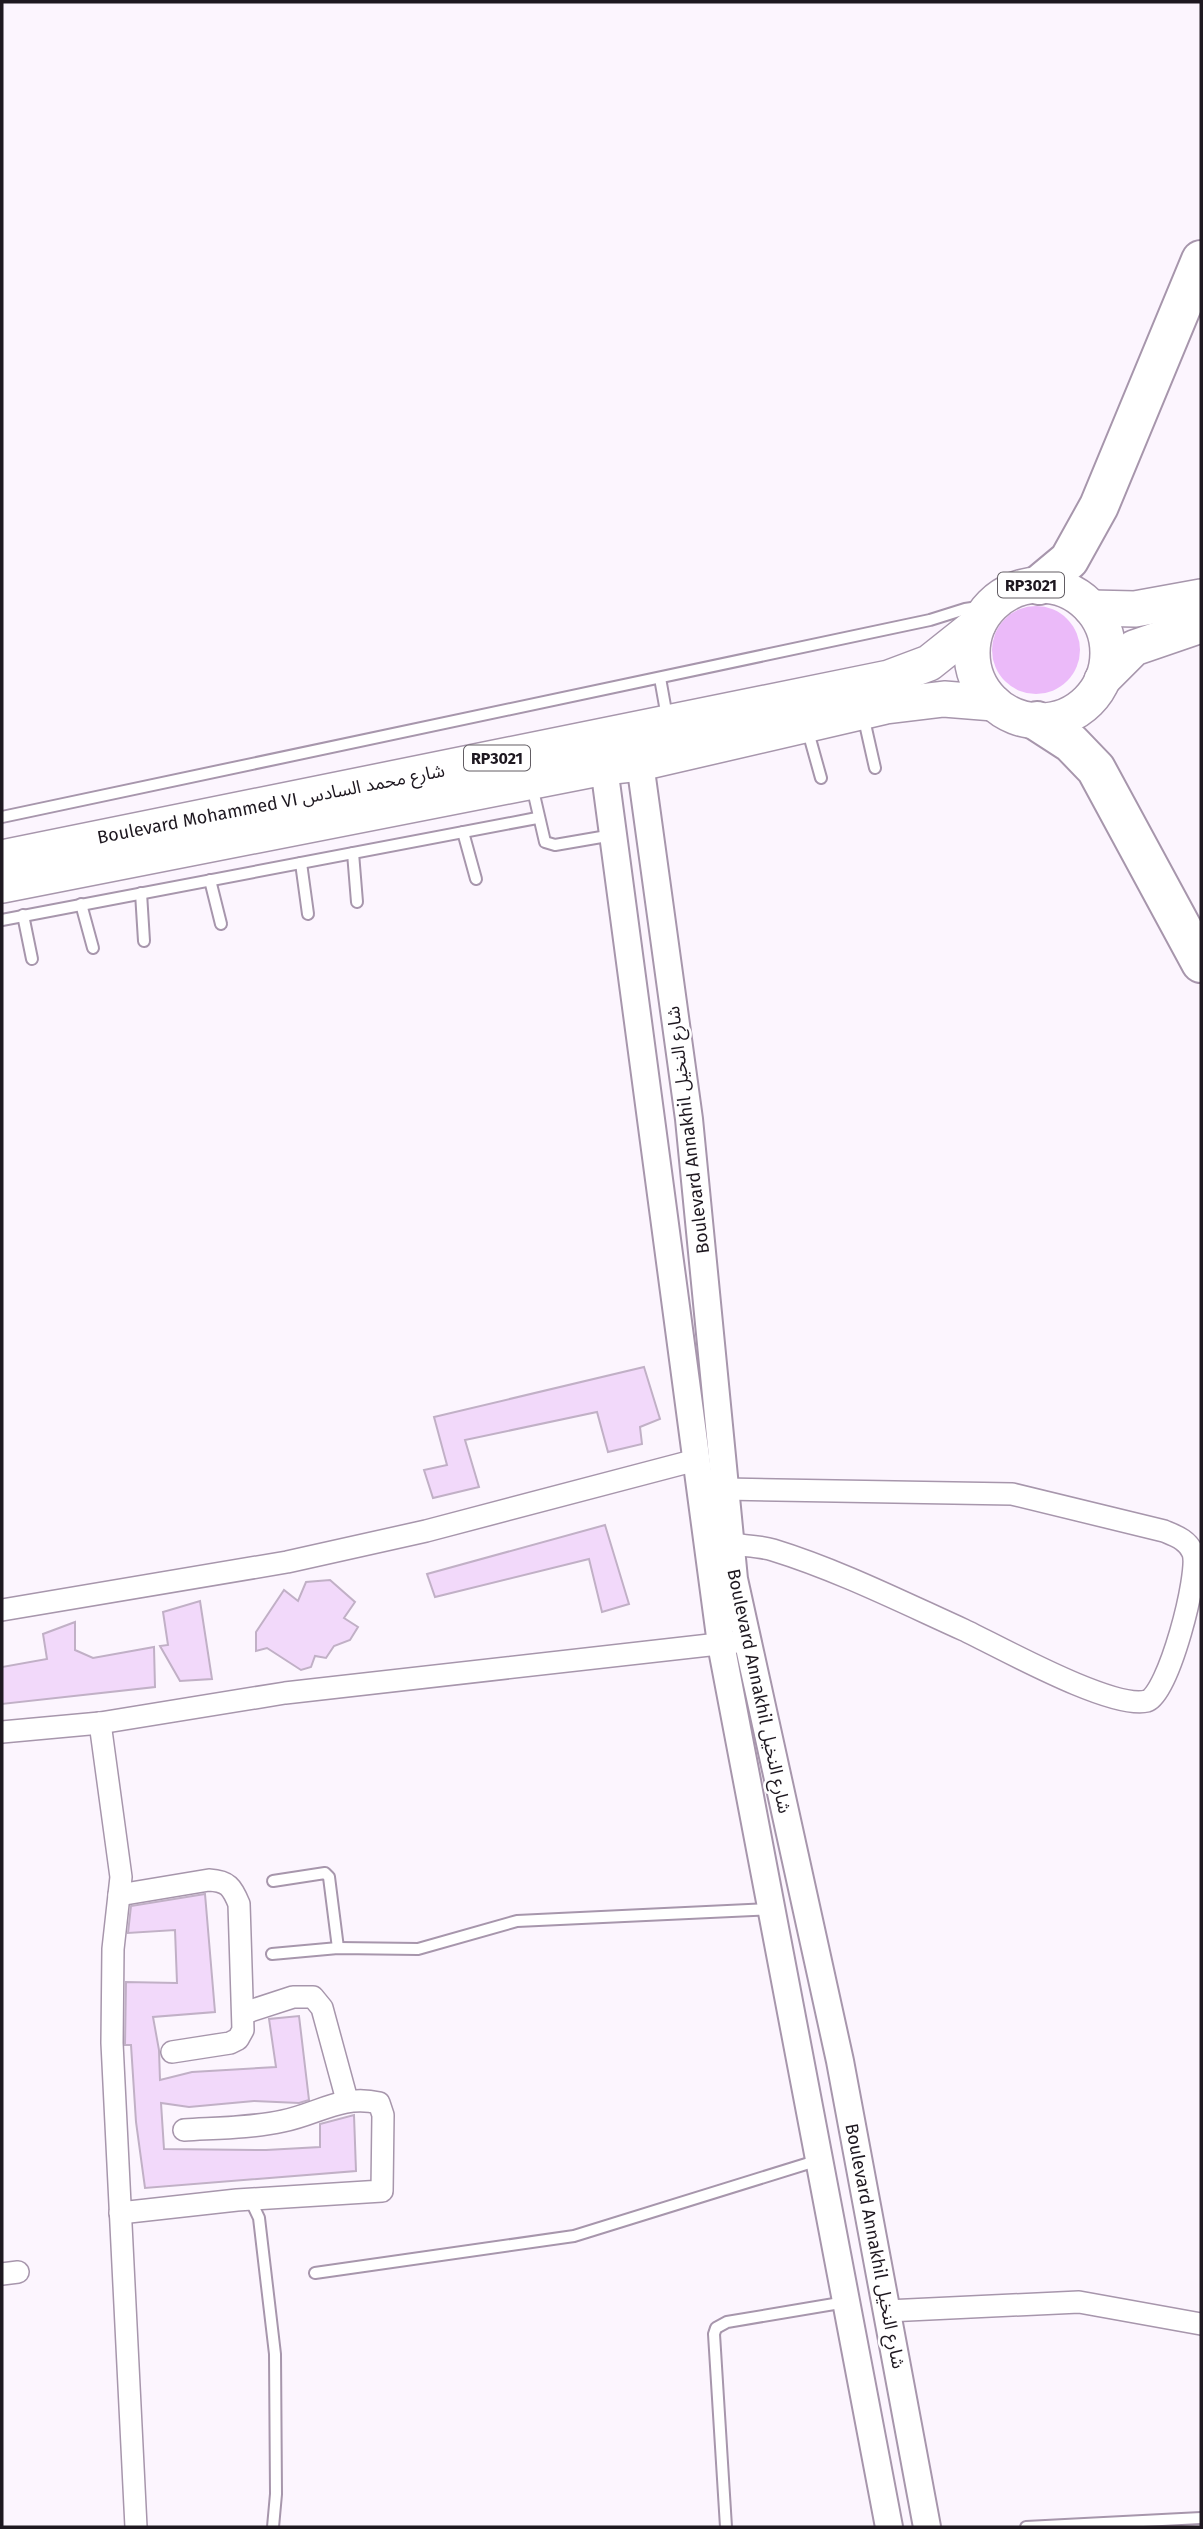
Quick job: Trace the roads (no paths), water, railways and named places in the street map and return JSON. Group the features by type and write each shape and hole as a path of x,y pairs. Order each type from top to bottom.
{"highway":[{"path":"1039,585 1069,560 1099,506 1201,260"},
{"name":"RP3021","path":"985,615 1017,589 1039,585 1068,591 1091,608"},
{"path":"1091,608 1135,609 1201,597"},
{"path":"1037,720 1053,719 1076,710 1094,694 1102,680 1107,665 1107,642 1103,628 1091,608"},
{"path":"985,615 972,649 973,666 983,690 994,703"},
{"name":"Boulevard Mohammed VI شارع محمد السادس","path":"2,858 669,723 915,670 941,656 985,615"},
{"path":"1102,680 1134,648 1201,625"},
{"name":"Boulevard Mohammed VI شارع محمد السادس","path":"2,885 604,767 640,763 862,712 944,699 994,703"},
{"name":"RP3021","path":"994,703 1018,717 1037,720"},
{"path":"1037,720 1081,751 1096,769 1201,963"}],"street":[{"name":"Boulevard Annakhil شارع النخيل","path":"640,763 689,1119 731,1544 733,1643 772,1909 889,2527"},
{"name":"Boulevard Annakhil شارع النخيل","path":"604,767 696,1460 733,1643 840,2061 927,2527"},
{"path":"2,1610 287,1562 426,1531 696,1460"},
{"path":"725,1489 1012,1494 1164,1531 1185,1540 1194,1555 1191,1586 1168,1671 1156,1696 1146,1701 1127,1701 1080,1686 878,1592 771,1549 731,1544"},
{"path":"2,1732 100,1723 285,1693 733,1643"},
{"path":"100,1723 121,1877 113,1949 112,2043 135,2527"},
{"path":"119,1895 209,1880 222,1881 232,1886 239,1904 244,2013 238,2039 172,2052"},
{"path":"244,2013 293,1997 313,1997 322,2008 348,2100"},
{"path":"120,2213 250,2199 382,2191 383,2115 379,2104 364,2099 348,2100 285,2121 184,2130"},
{"path":"887,2311 1079,2302 1201,2324"}],"lane":[{"path":"2,817 930,620 965,609 985,615"},
{"path":"660,678 669,723"},
{"path":"862,712 875,768"},
{"path":"806,725 821,778"},
{"path":"531,782 537,818 545,842 555,845 613,835"},
{"path":"2,920 537,818"},
{"path":"463,832 476,879"},
{"path":"353,853 357,902"},
{"path":"301,863 308,914"},
{"path":"210,880 221,924"},
{"path":"141,893 144,942"},
{"path":"81,904 93,948"},
{"path":"23,915 32,959"},
{"path":"273,1881 325,1873 329,1877 338,1948"},
{"path":"272,1954 338,1948 418,1949 517,1922 772,1909"},
{"path":"316,2273 574,2236 819,2160"},
{"path":"250,2199 259,2218 275,2354 276,2494 273,2527"},
{"path":"726,2527 714,2334 716,2328 727,2322 846,2302"},
{"path":"1026,2527 1201,2518"}]}
